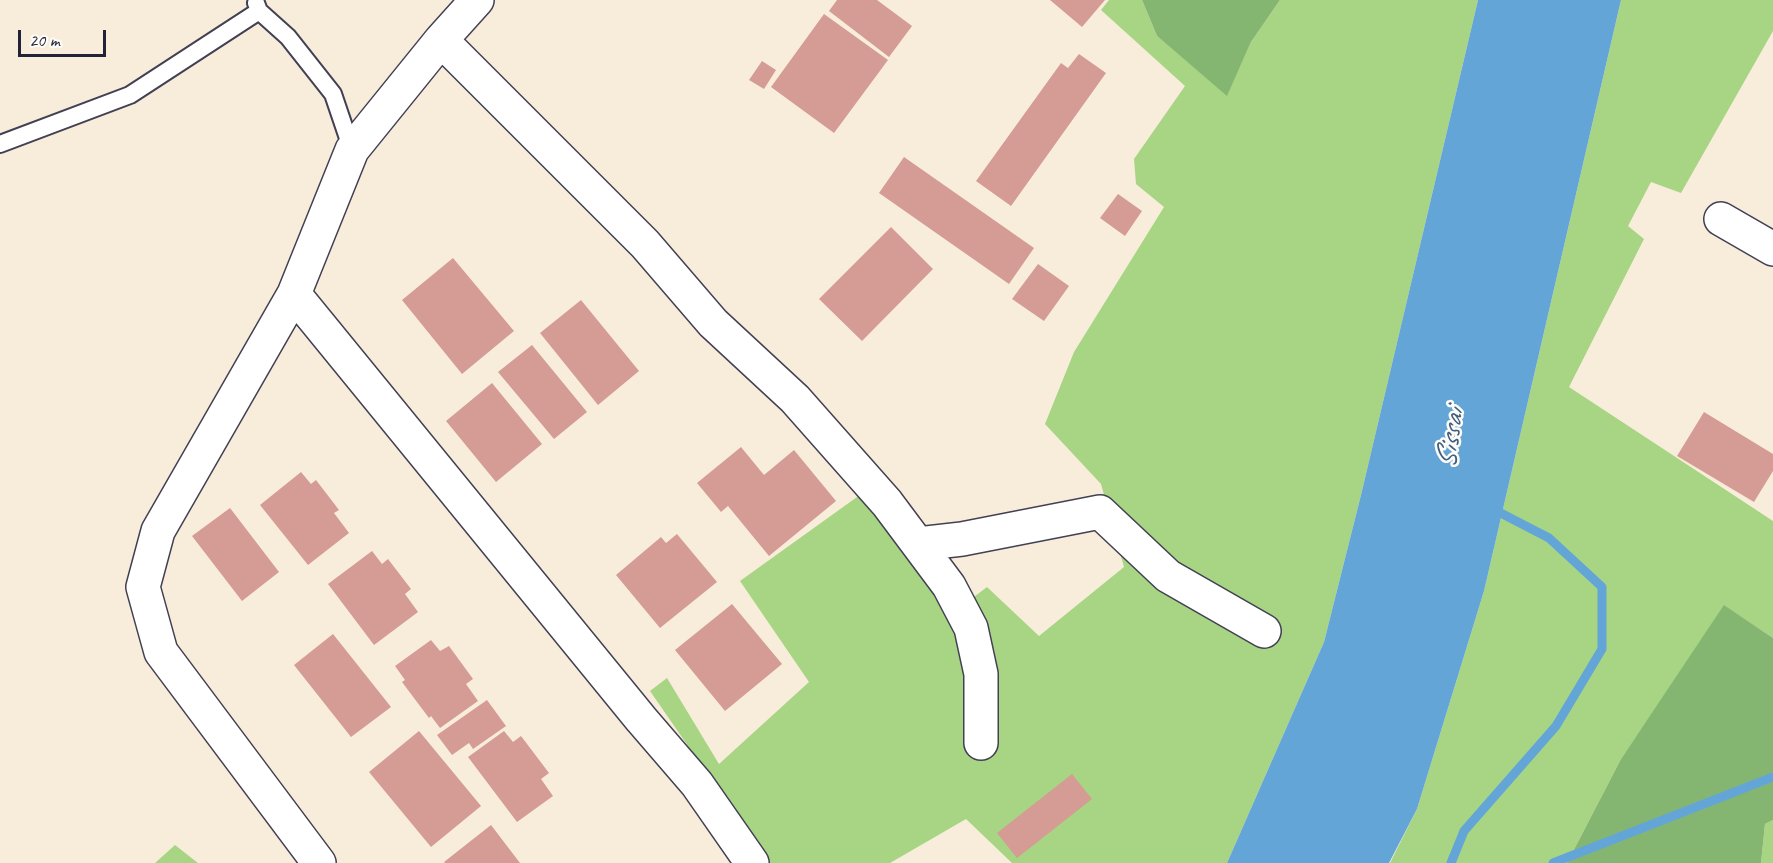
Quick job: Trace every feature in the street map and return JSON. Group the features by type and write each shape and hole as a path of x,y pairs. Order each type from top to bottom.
{"street":[{"path":"319,863 160,652 143,587 158,531 294,294 352,150 441,40 477,0"},
{"path":"441,40 645,244 713,323 795,399 887,503 949,586 971,628 981,674 981,743"},
{"path":"1722,219 1773,249"},
{"path":"294,294 641,719 697,784 752,863"},
{"path":"918,544 962,539 1100,512 1168,576 1264,631"}],"lane":[{"path":"0,144 130,95 257,5 288,37 333,94 352,150"}],"green space":[{"path":"1109,0 1142,0 1157,36 1227,95 1251,42 1280,0 1478,0 1324,642 1227,863 1012,863 966,819 890,863 769,863 650,691 667,678 719,764 809,682 740,581 864,492 914,554 946,618 987,587 1039,636 1124,567 1101,484 1045,424 1074,352 1164,207 1136,184 1134,159 1185,86 1101,10"},
{"path":"1142,0 1280,0 1251,42 1227,96 1157,36"},
{"path":"1621,0 1773,0 1773,31 1681,193 1651,182 1628,226 1644,239 1569,387 1773,521 1773,638 1725,606 1621,759 1567,863 1390,863 1417,809 1484,591"},
{"path":"1724,605 1773,638 1773,820 1765,824 1761,863 1567,863 1621,759"},
{"path":"1773,820 1773,863 1761,863 1765,824"},
{"path":"175,845 198,863 155,863"}],"water":[{"name":"Sissai","path":"1478,0 1621,0 1484,591 1417,809 1389,863 1227,863 1324,642"}],"building":[{"path":"837,0 877,0 912,26 889,57 829,11"},
{"path":"1050,0 1105,0 1082,27"},
{"path":"824,14 888,60 834,133 771,87"},
{"path":"1079,54 1106,73 1011,206 976,181 1061,63 1068,68"},
{"path":"762,61 776,70 764,89 749,80"},
{"path":"904,157 1034,248 1009,284 879,193"},
{"path":"1118,194 1142,211 1125,236 1100,218"},
{"path":"891,227 933,269 862,341 819,299"},
{"path":"453,258 514,331 462,374 402,300"},
{"path":"1038,264 1069,286 1044,321 1012,299"},
{"path":"581,300 639,371 598,405 540,333"},
{"path":"532,345 587,412 554,439 498,372"},
{"path":"492,383 542,444 496,482 446,421"},
{"path":"1704,412 1773,454 1773,471 1754,502 1677,456"},
{"path":"741,447 764,475 794,450 836,501 769,556 728,506 721,512 697,483"},
{"path":"301,472 311,484 316,480 339,510 334,513 349,533 308,565 260,505"},
{"path":"230,508 279,572 242,601 192,536"},
{"path":"677,534 717,582 660,628 616,575 661,537 666,543"},
{"path":"372,551 382,564 388,559 411,589 405,594 418,612 374,645 328,584"},
{"path":"732,604 782,664 725,711 675,650"},
{"path":"333,634 391,707 351,737 294,665"},
{"path":"431,640 440,651 449,646 473,679 466,684 478,701 440,728 431,716 429,718 402,682 405,680 395,666"},
{"path":"487,700 506,726 473,749 469,743 452,755 437,735"},
{"path":"419,731 481,806 431,847 369,772"},
{"path":"504,731 513,742 521,736 549,773 541,779 553,796 517,822 468,757"},
{"path":"1072,774 1092,799 1017,858 997,833"},
{"path":"491,825 520,863 444,862"}],"waterway":[{"path":"1451,863 1464,831 1556,726 1602,649 1602,587 1549,538 1491,508"},
{"path":"1553,863 1773,777"}]}
